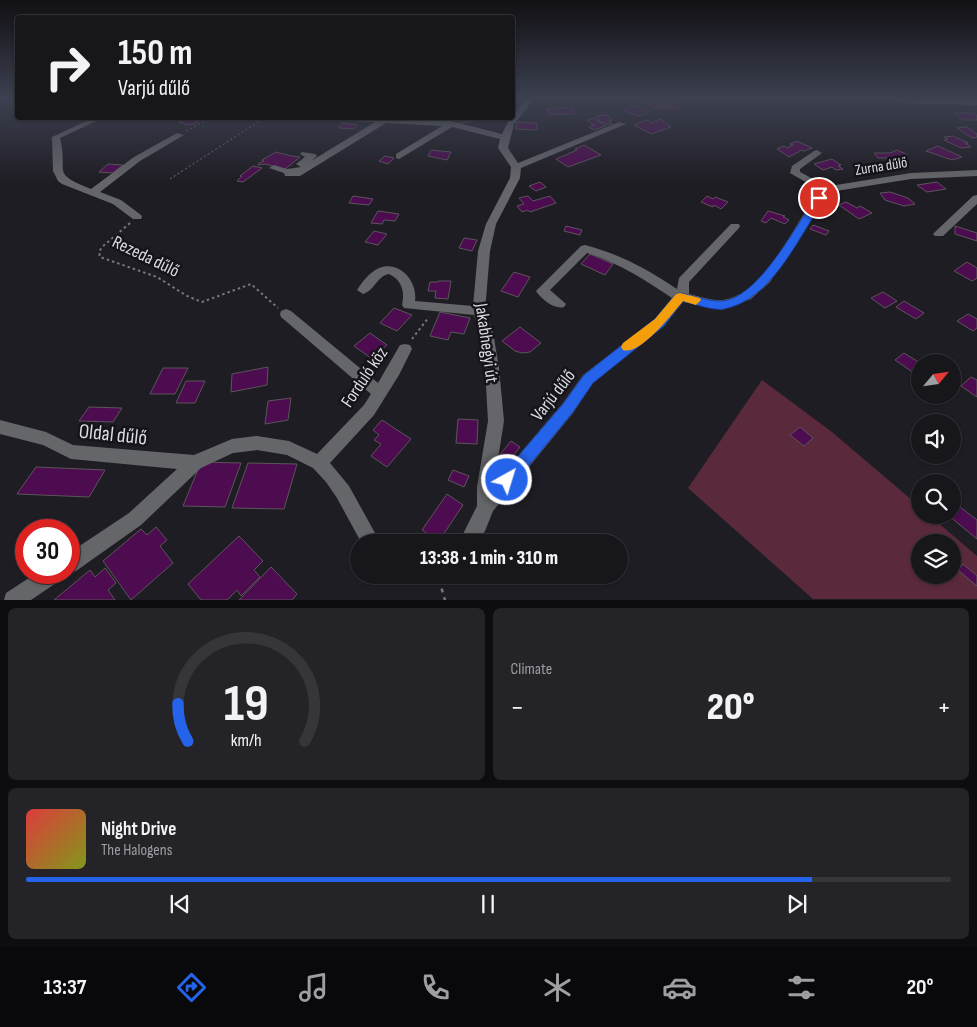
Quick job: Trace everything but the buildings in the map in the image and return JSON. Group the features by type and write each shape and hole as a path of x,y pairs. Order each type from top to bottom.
{"street":[{"name":"Rezeda dűlő","path":"81,126 56,137 58,148 57,172 60,179 72,186 116,202 137,217"},
{"path":"274,168 294,171 375,126"},
{"path":"399,156 448,126"},
{"path":"459,126 504,137"},
{"path":"509,126 504,137 503,148 516,167 617,126"},
{"path":"92,193 137,159 180,135"},
{"name":"Zurna dűlő","path":"817,153 795,168 795,173 829,187 843,187 911,176 977,173"},
{"path":"294,171 312,156 304,154"},
{"name":"Jakabhegyi út","path":"473,534 479,525 486,506 486,487 496,421 492,368 486,332 479,311 484,250 491,224 515,178 516,167"},
{"path":"560,304 542,291 585,249 610,256 634,268 680,297 722,305 747,296 766,279 819,198 829,187"},
{"path":"939,234 977,198"},
{"name":"Varjú dűlő","path":"486,506 568,408 588,379 659,323 683,293 683,281 735,226"},
{"path":"363,290 381,273 390,271 405,279 411,298 408,305 479,311"},
{"path":"286,314 380,393"},
{"name":"Forduló köz","path":"319,463 369,410 405,350"},
{"name":"Oldal dűlő","path":"0,427 46,439 71,452 195,463"},
{"path":"80,556 135,519 195,463 232,446 257,443 289,448 319,463 332,476 343,492 367,534"},
{"path":"13,600 37,584"}],"path":[{"path":"180,135 196,126"},
{"path":"170,179 252,126"},
{"name":"Rezeda dűlő","path":"137,217 102,247 99,252 100,257 157,277 187,296 202,302 251,284 286,314"},
{"name":"Forduló köz","path":"405,350 431,308"},
{"path":"440,584 445,600"}],"shaded area":[{"path":"762,380 832,432 911,499 911,524 940,524 951,534 911,534 911,584 961,584 961,542 977,556 977,599 813,599 688,488"}],"slow traffic":[{"path":"628,347 659,323 680,297 696,300"}],"route":[{"path":"507,480 568,408 588,379 659,323 680,297 722,305 747,296 766,279 819,198"}]}
